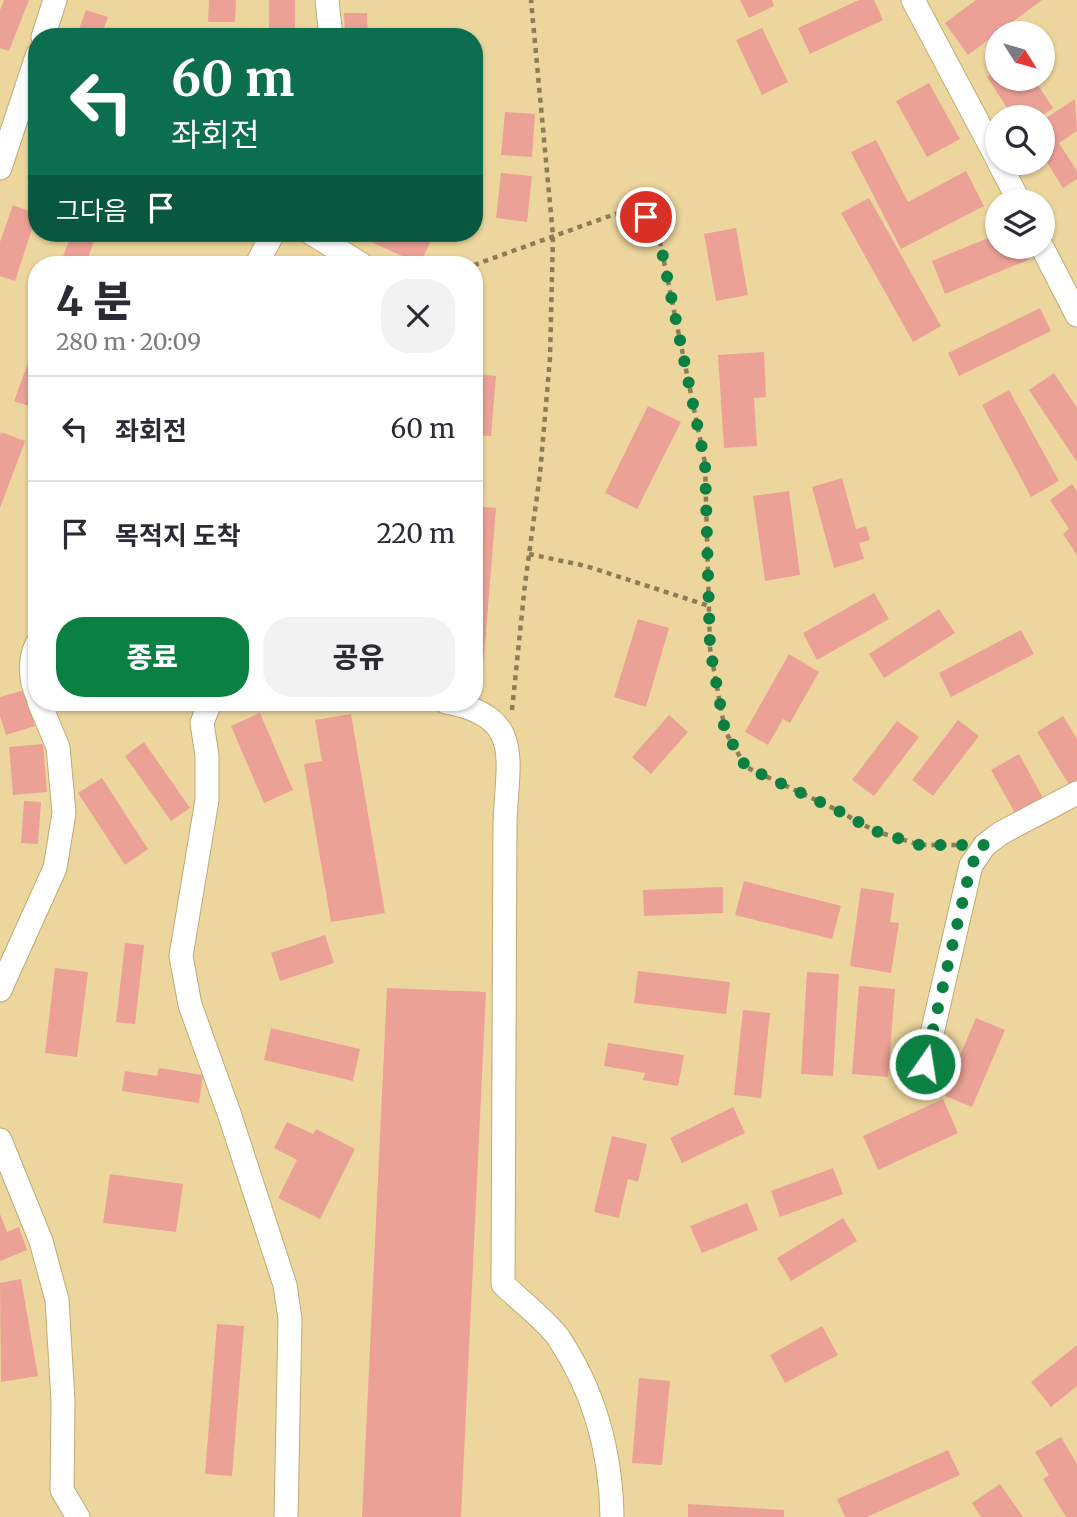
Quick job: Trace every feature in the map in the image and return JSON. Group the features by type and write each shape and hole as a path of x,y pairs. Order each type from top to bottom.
{"street":[{"path":"46,28 55,0"},
{"path":"327,0 330,28"},
{"path":"913,0 985,136"},
{"path":"0,168 28,83"},
{"path":"326,242 349,256"},
{"path":"1048,259 1077,315"},
{"path":"0,990 55,868 64,813 58,747 43,711"},
{"path":"207,711 202,723 207,800 181,956 190,1005 285,1285 290,1319 286,1517"},
{"path":"477,711 501,729 508,750 505,837 503,1284 557,1335 588,1392 605,1439 612,1517"},
{"path":"925,1064 971,865 985,845 1001,833 1077,793"},
{"path":"0,1140 41,1241 57,1300 63,1401 62,1490 78,1517"}],"path":[{"path":"508,750 540,474 550,358 552,236 531,0"},
{"path":"483,262 618,213 646,217 658,232 705,463 710,648 725,731 746,767 875,831 920,845 985,845"},
{"path":"529,554 586,566 709,606"}],"building":[{"path":"4,0 29,0 9,51 0,48 0,10"},
{"path":"209,0 236,0 235,22 208,22"},
{"path":"269,0 295,0 295,28 269,28"},
{"path":"740,0 772,0 774,6 749,18"},
{"path":"859,0 874,0 883,20 810,54 798,28"},
{"path":"976,0 1042,0 1014,21 985,21 985,42 968,55 945,23"},
{"path":"86,10 108,17 104,28 79,28"},
{"path":"344,13 367,13 368,28 345,28"},
{"path":"762,28 788,82 762,95 736,40"},
{"path":"929,83 960,139 927,157 896,101"},
{"path":"996,91 1042,91 1051,105 1005,105"},
{"path":"1075,99 1077,131 1059,143 1077,171 1077,179 1063,188 1055,175 1055,112"},
{"path":"505,112 535,114 532,157 501,155"},
{"path":"876,140 908,202 966,171 984,206 901,249 851,152"},
{"path":"501,173 532,176 527,222 496,218"},
{"path":"869,198 941,326 913,342 841,213"},
{"path":"13,205 28,211 28,241 15,281 0,276 0,242"},
{"path":"736,228 748,295 716,301 704,234"},
{"path":"985,239 985,259 1028,260 945,294 932,261"},
{"path":"69,242 94,242 89,256 63,256"},
{"path":"371,242 430,242 424,256 402,256"},
{"path":"1040,308 1051,331 959,376 948,353"},
{"path":"764,352 766,397 754,398 757,446 724,448 718,355"},
{"path":"28,363 28,406 14,401"},
{"path":"1054,373 1077,408 1077,462 1029,390"},
{"path":"483,375 496,376 491,436 483,436"},
{"path":"1009,390 1059,481 1031,497 982,405"},
{"path":"648,406 681,422 637,509 605,493"},
{"path":"1,432 25,441 0,508 0,435"},
{"path":"842,478 856,529 866,526 870,540 859,543 864,559 834,568 812,487"},
{"path":"1072,484 1077,491 1077,555 1063,534 1069,529 1050,500"},
{"path":"789,491 800,575 765,581 753,496"},
{"path":"483,507 496,508 483,669"},
{"path":"874,593 889,619 817,660 803,633"},
{"path":"939,609 955,633 884,678 869,654"},
{"path":"638,619 669,628 646,707 614,697"},
{"path":"1021,630 1034,654 951,697 939,673"},
{"path":"789,654 819,672 790,723 783,719 768,745 745,732"},
{"path":"24,690 28,711 30,711 35,726 6,735 0,716 0,697"},
{"path":"260,713 293,790 264,803 231,726"},
{"path":"351,714 385,913 331,922 304,764 322,761 315,720"},
{"path":"669,715 688,732 651,774 632,757"},
{"path":"1063,716 1077,739 1077,784 1071,788 1037,732"},
{"path":"958,720 979,736 933,796 912,780"},
{"path":"897,721 919,737 874,796 852,780"},
{"path":"144,742 190,808 171,821 125,756"},
{"path":"43,744 47,792 13,795 9,747"},
{"path":"1019,754 1043,798 1015,813 991,770"},
{"path":"102,778 148,849 125,865 78,793"},
{"path":"24,801 41,802 38,844 21,843"},
{"path":"744,881 841,906 832,939 735,915"},
{"path":"723,887 723,913 644,916 643,890"},
{"path":"861,888 894,893 890,922 899,923 891,973 850,966"},
{"path":"325,935 334,963 280,981 271,953"},
{"path":"125,943 144,945 135,1024 116,1022"},
{"path":"55,968 88,972 77,1057 45,1053"},
{"path":"638,971 730,982 726,1014 634,1003"},
{"path":"807,972 839,974 833,1076 801,1074"},
{"path":"859,986 895,989 888,1077 852,1074"},
{"path":"387,988 486,992 461,1517 362,1517"},
{"path":"743,1010 770,1013 761,1098 734,1095"},
{"path":"976,1018 1005,1030 972,1107 943,1095"},
{"path":"271,1028 360,1049 353,1081 264,1060"},
{"path":"608,1043 684,1055 678,1086 643,1080 645,1073 604,1066"},
{"path":"159,1068 203,1075 199,1103 122,1091 125,1071 157,1076"},
{"path":"943,1099 958,1133 878,1170 863,1136"},
{"path":"733,1107 745,1133 682,1163 670,1138"},
{"path":"287,1122 313,1134 316,1129 355,1149 320,1219 278,1198 297,1160 274,1148"},
{"path":"612,1136 647,1144 638,1182 628,1179 619,1218 594,1212"},
{"path":"833,1168 843,1194 780,1217 771,1191"},
{"path":"110,1174 183,1184 176,1232 103,1223"},
{"path":"747,1203 758,1230 702,1253 690,1226"},
{"path":"0,1214 7,1232 19,1227 27,1250 0,1261"},
{"path":"843,1218 857,1241 791,1281 777,1258"},
{"path":"21,1279 38,1376 1,1382 0,1283"},
{"path":"217,1324 244,1326 232,1476 205,1474"},
{"path":"822,1326 838,1355 785,1383 770,1355"},
{"path":"1077,1345 1077,1386 1051,1407 1031,1382"},
{"path":"639,1378 670,1381 662,1465 632,1463"},
{"path":"1061,1437 1077,1464 1077,1517 1066,1517 1043,1479 1049,1475 1035,1452"},
{"path":"948,1450 960,1475 867,1517 845,1517 837,1499"},
{"path":"1000,1484 1023,1517 981,1517 972,1503"},
{"path":"688,1504 784,1510 784,1517 688,1517"}],"route":[{"path":"646,217 658,232 705,463 710,648 725,731 746,767 875,831 920,845 985,845 971,865 925,1064"}]}
